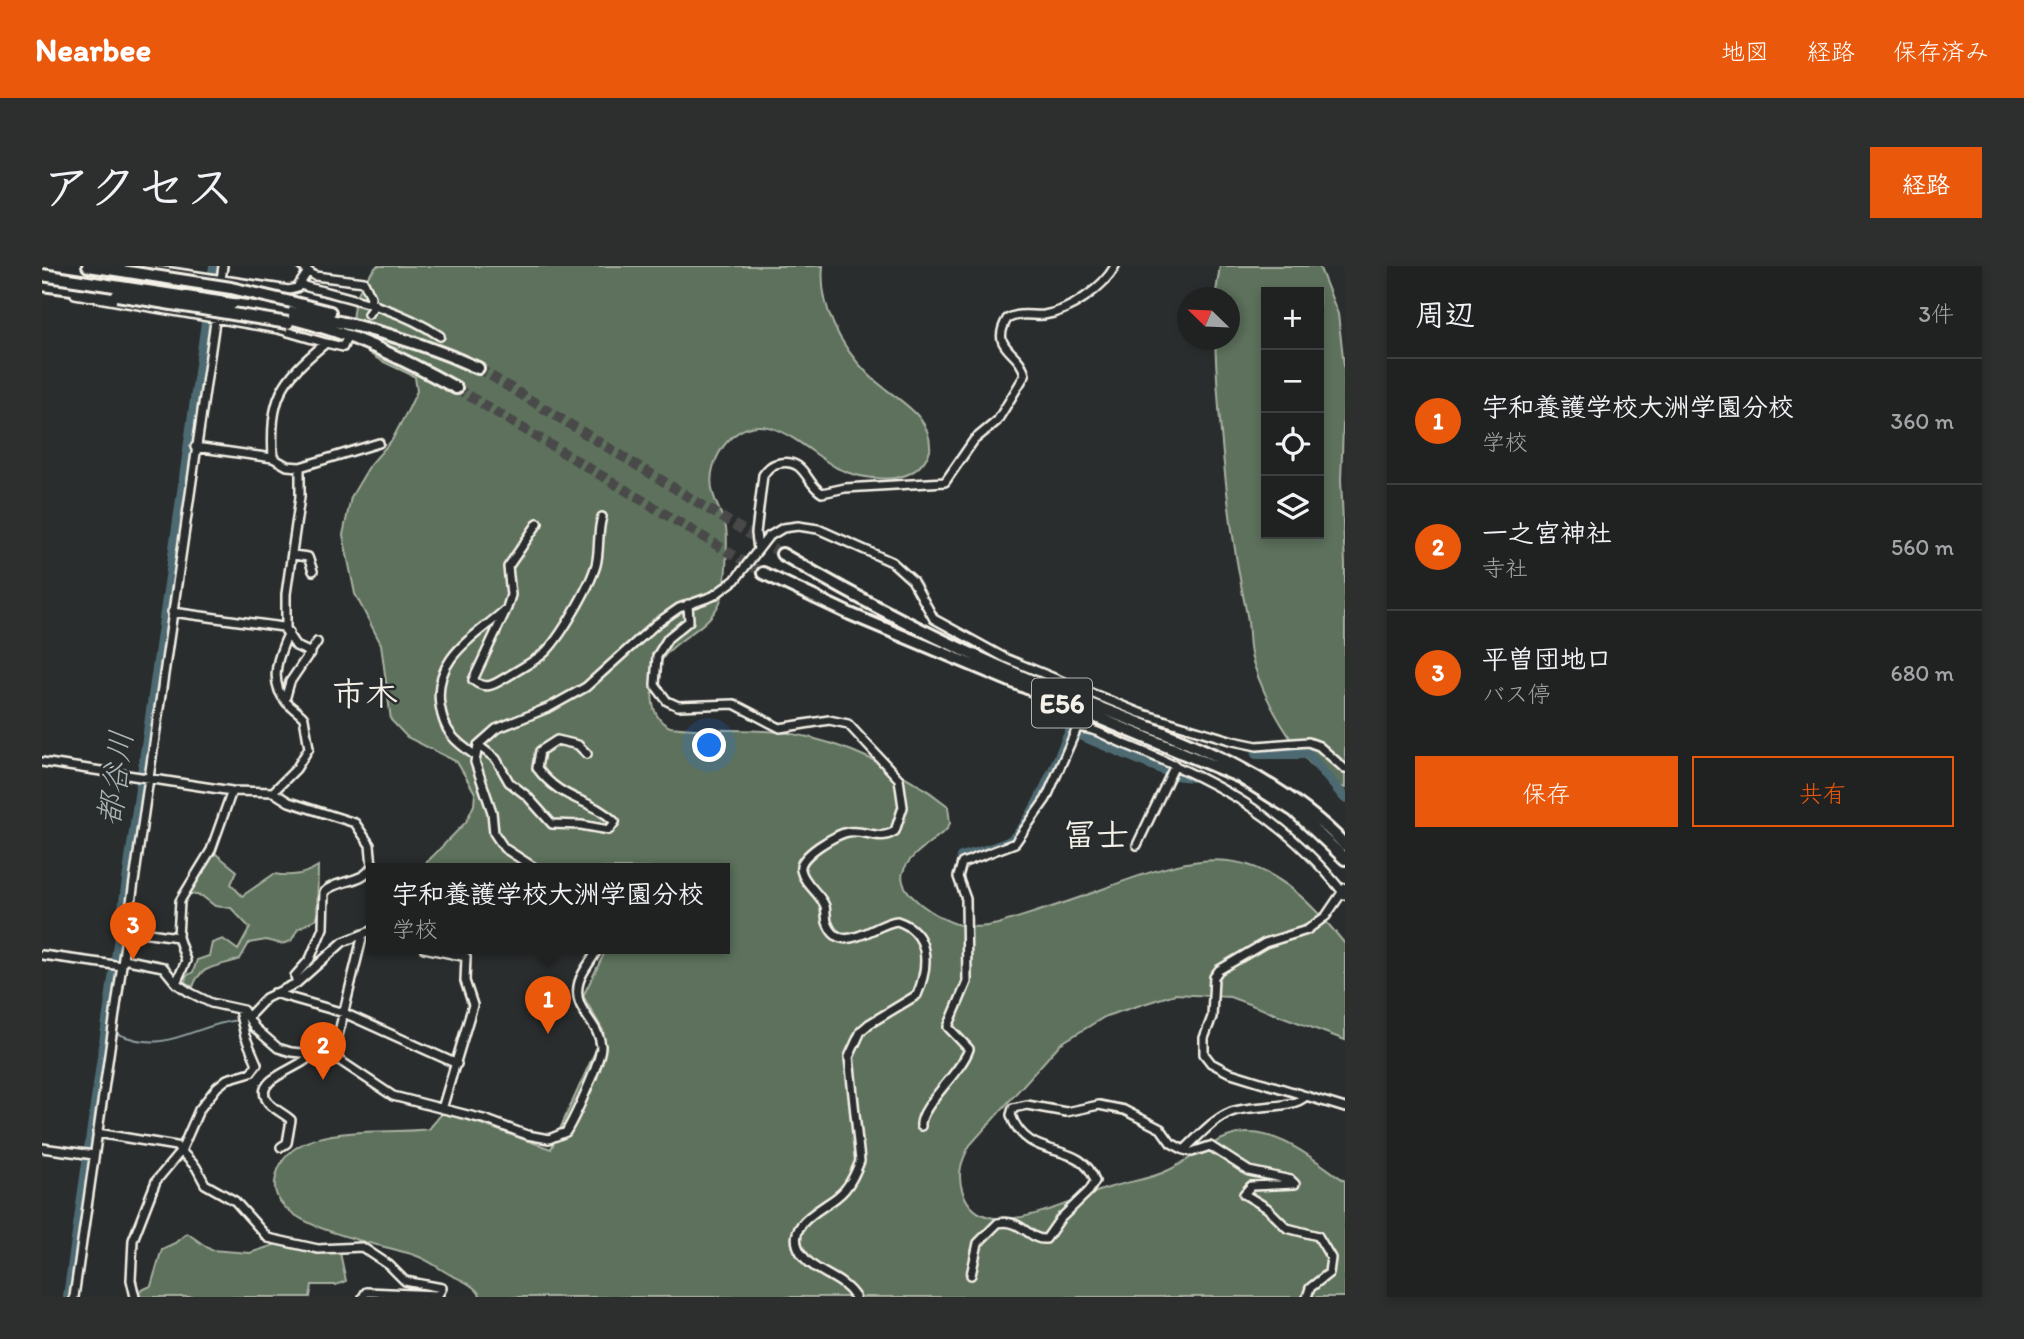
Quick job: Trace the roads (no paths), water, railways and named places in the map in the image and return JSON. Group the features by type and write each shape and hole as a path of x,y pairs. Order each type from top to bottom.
{"highway":[{"path":"88,266 230,288 363,342 456,388"},
{"path":"42,275 289,314"},
{"path":"47,286 363,321 478,368"},
{"name":"E56","path":"782,554 857,598 950,645 1244,769 1280,790 1345,845"},
{"name":"E56","path":"763,573 850,614 1213,764 1259,787 1304,820 1345,859"},
{"path":"1304,820 1345,867"}],"street":[{"path":"132,266 221,278 278,290 289,290 300,285 307,273"},
{"path":"74,1297 91,1155 97,1133 119,964 127,930 145,776 172,612 172,587 223,266"},
{"path":"301,266 307,273 364,282 372,304 368,314"},
{"path":"758,550 755,533 763,475 775,464 789,462 799,466 808,473 815,488 822,493 845,488 945,482 974,440 997,422 1025,375 1023,366 1003,345 1000,338 1007,319 1017,314 1048,314 1074,302 1104,282 1115,266"},
{"path":"300,285 411,317 440,336"},
{"path":"47,286 93,298 278,329 343,347 345,342"},
{"path":"273,458 270,431 277,399 297,370 326,343"},
{"path":"195,447 273,458 287,467 300,467 379,443"},
{"path":"273,792 296,769 309,748 304,718 285,700 276,669 287,630 286,594 293,555 300,467"},
{"path":"538,523 508,567 511,595 472,680 480,686 491,687 544,654 551,645 589,582 596,563 598,531 602,517"},
{"path":"527,863 504,848 494,832 492,812 476,756 478,746 496,729 550,707 586,687 656,624 688,604 713,596 735,580 768,537 783,528 798,526 818,529 905,570 934,618 1005,658 1140,713 1233,741 1257,746 1308,742 1329,752 1345,769"},
{"path":"293,555 308,556 313,571"},
{"path":"688,604 689,621 668,638 657,656 656,685 667,701 678,706 734,704 780,728 829,720 848,724 899,779 903,807 895,831 886,837 848,832 805,856 800,866 802,874 820,896 831,928 839,936 853,939 897,921 913,928 925,951 917,995 861,1031 849,1057 860,1161 856,1173 837,1198 806,1216 798,1237 797,1245 808,1262 843,1281 855,1297"},
{"path":"476,756 463,749 447,733 439,701 440,675 462,645 507,608"},
{"path":"172,612 287,630"},
{"path":"287,630 296,646 311,653"},
{"path":"285,700 290,682 317,642"},
{"path":"920,1126 925,1109 948,1084 969,1049 948,1027 967,982 966,899 958,877 962,863 1015,843 1045,799 1077,728 1193,773 1263,813 1293,838 1344,892 1326,916 1307,930 1265,943 1219,970 1211,986 1212,1017 1203,1045 1204,1054 1211,1063 1228,1072 1345,1108"},
{"path":"478,746 496,759 509,782 527,796 552,824 609,830 615,822 608,815 565,795 547,781 537,768 540,751 557,740 578,745 587,754"},
{"path":"1221,745 1233,741"},
{"path":"42,762 232,791 273,792 289,802 355,823 370,845 371,863"},
{"path":"1137,845 1175,765"},
{"path":"1193,773 1200,766"},
{"path":"176,983 186,961 178,937 180,901 211,850 232,791"},
{"path":"296,981 314,952 323,928 324,892 329,887 366,873"},
{"path":"127,930 178,937"},
{"path":"248,1017 274,993 296,981 343,942 366,933"},
{"path":"333,1056 366,936"},
{"path":"442,1109 473,1005 465,981 466,957 452,954"},
{"path":"42,956 163,967 176,983 211,1003 239,1010 278,1048 333,1056 393,1096 549,1139 560,1137 566,1132 600,1053 597,1035 579,1006 577,994 584,969 594,954"},
{"path":"274,993 344,1013 457,1063"},
{"path":"135,1297 130,1261 137,1224 156,1181 180,1151 200,1110 217,1087 227,1079 255,1069 256,1058 245,1036 239,1010"},
{"path":"281,1147 287,1143 291,1120 267,1102 264,1094 268,1083 275,1076 306,1063 313,1053"},
{"path":"1184,1150 1217,1119 1230,1112 1266,1104 1292,1104 1306,1096"},
{"path":"971,1275 978,1243 992,1228 1006,1222 1014,1223 1037,1238 1045,1239 1095,1181 1091,1169 1083,1160 1045,1149 1020,1134 1011,1115 1013,1108 1027,1105 1066,1112 1099,1105 1124,1110 1161,1129 1171,1143 1184,1150 1192,1152 1210,1146 1249,1171 1284,1177 1295,1184 1256,1185 1244,1194 1268,1208 1287,1228 1318,1236 1326,1245 1331,1258 1329,1273 1310,1288 1307,1297"},
{"path":"97,1133 167,1142 196,1167 205,1184 235,1201 268,1238 318,1249 362,1247 389,1265 405,1281 442,1288 438,1295 366,1292 363,1297"},
{"path":"42,1148 91,1155"}],"waterway":[{"name":"都谷川","path":"68,1297 214,266"},
{"path":"961,857 1003,844 1017,835 1043,791 1070,731 1166,771"},
{"path":"1308,754 1311,746"},
{"path":"1256,754 1308,754 1345,798"},
{"path":"1175,775 1192,777"},
{"path":"308,968 336,944"},
{"path":"268,993 285,985"},
{"path":"118,1034 151,1042 238,1020"}],"tunnel":[{"path":"478,368 782,554"},
{"path":"456,388 763,573"},
{"path":"1200,766 1221,745"}],"place":[{"name":"平曽団地口","path":"133,960"},
{"name":"宇和養護学校大洲学園分校","path":"548,1034"},
{"name":"一之宮神社","path":"323,1080"}],"district":[{"name":"市木","path":"365,693"},
{"name":"冨士","path":"1096,834"}]}
